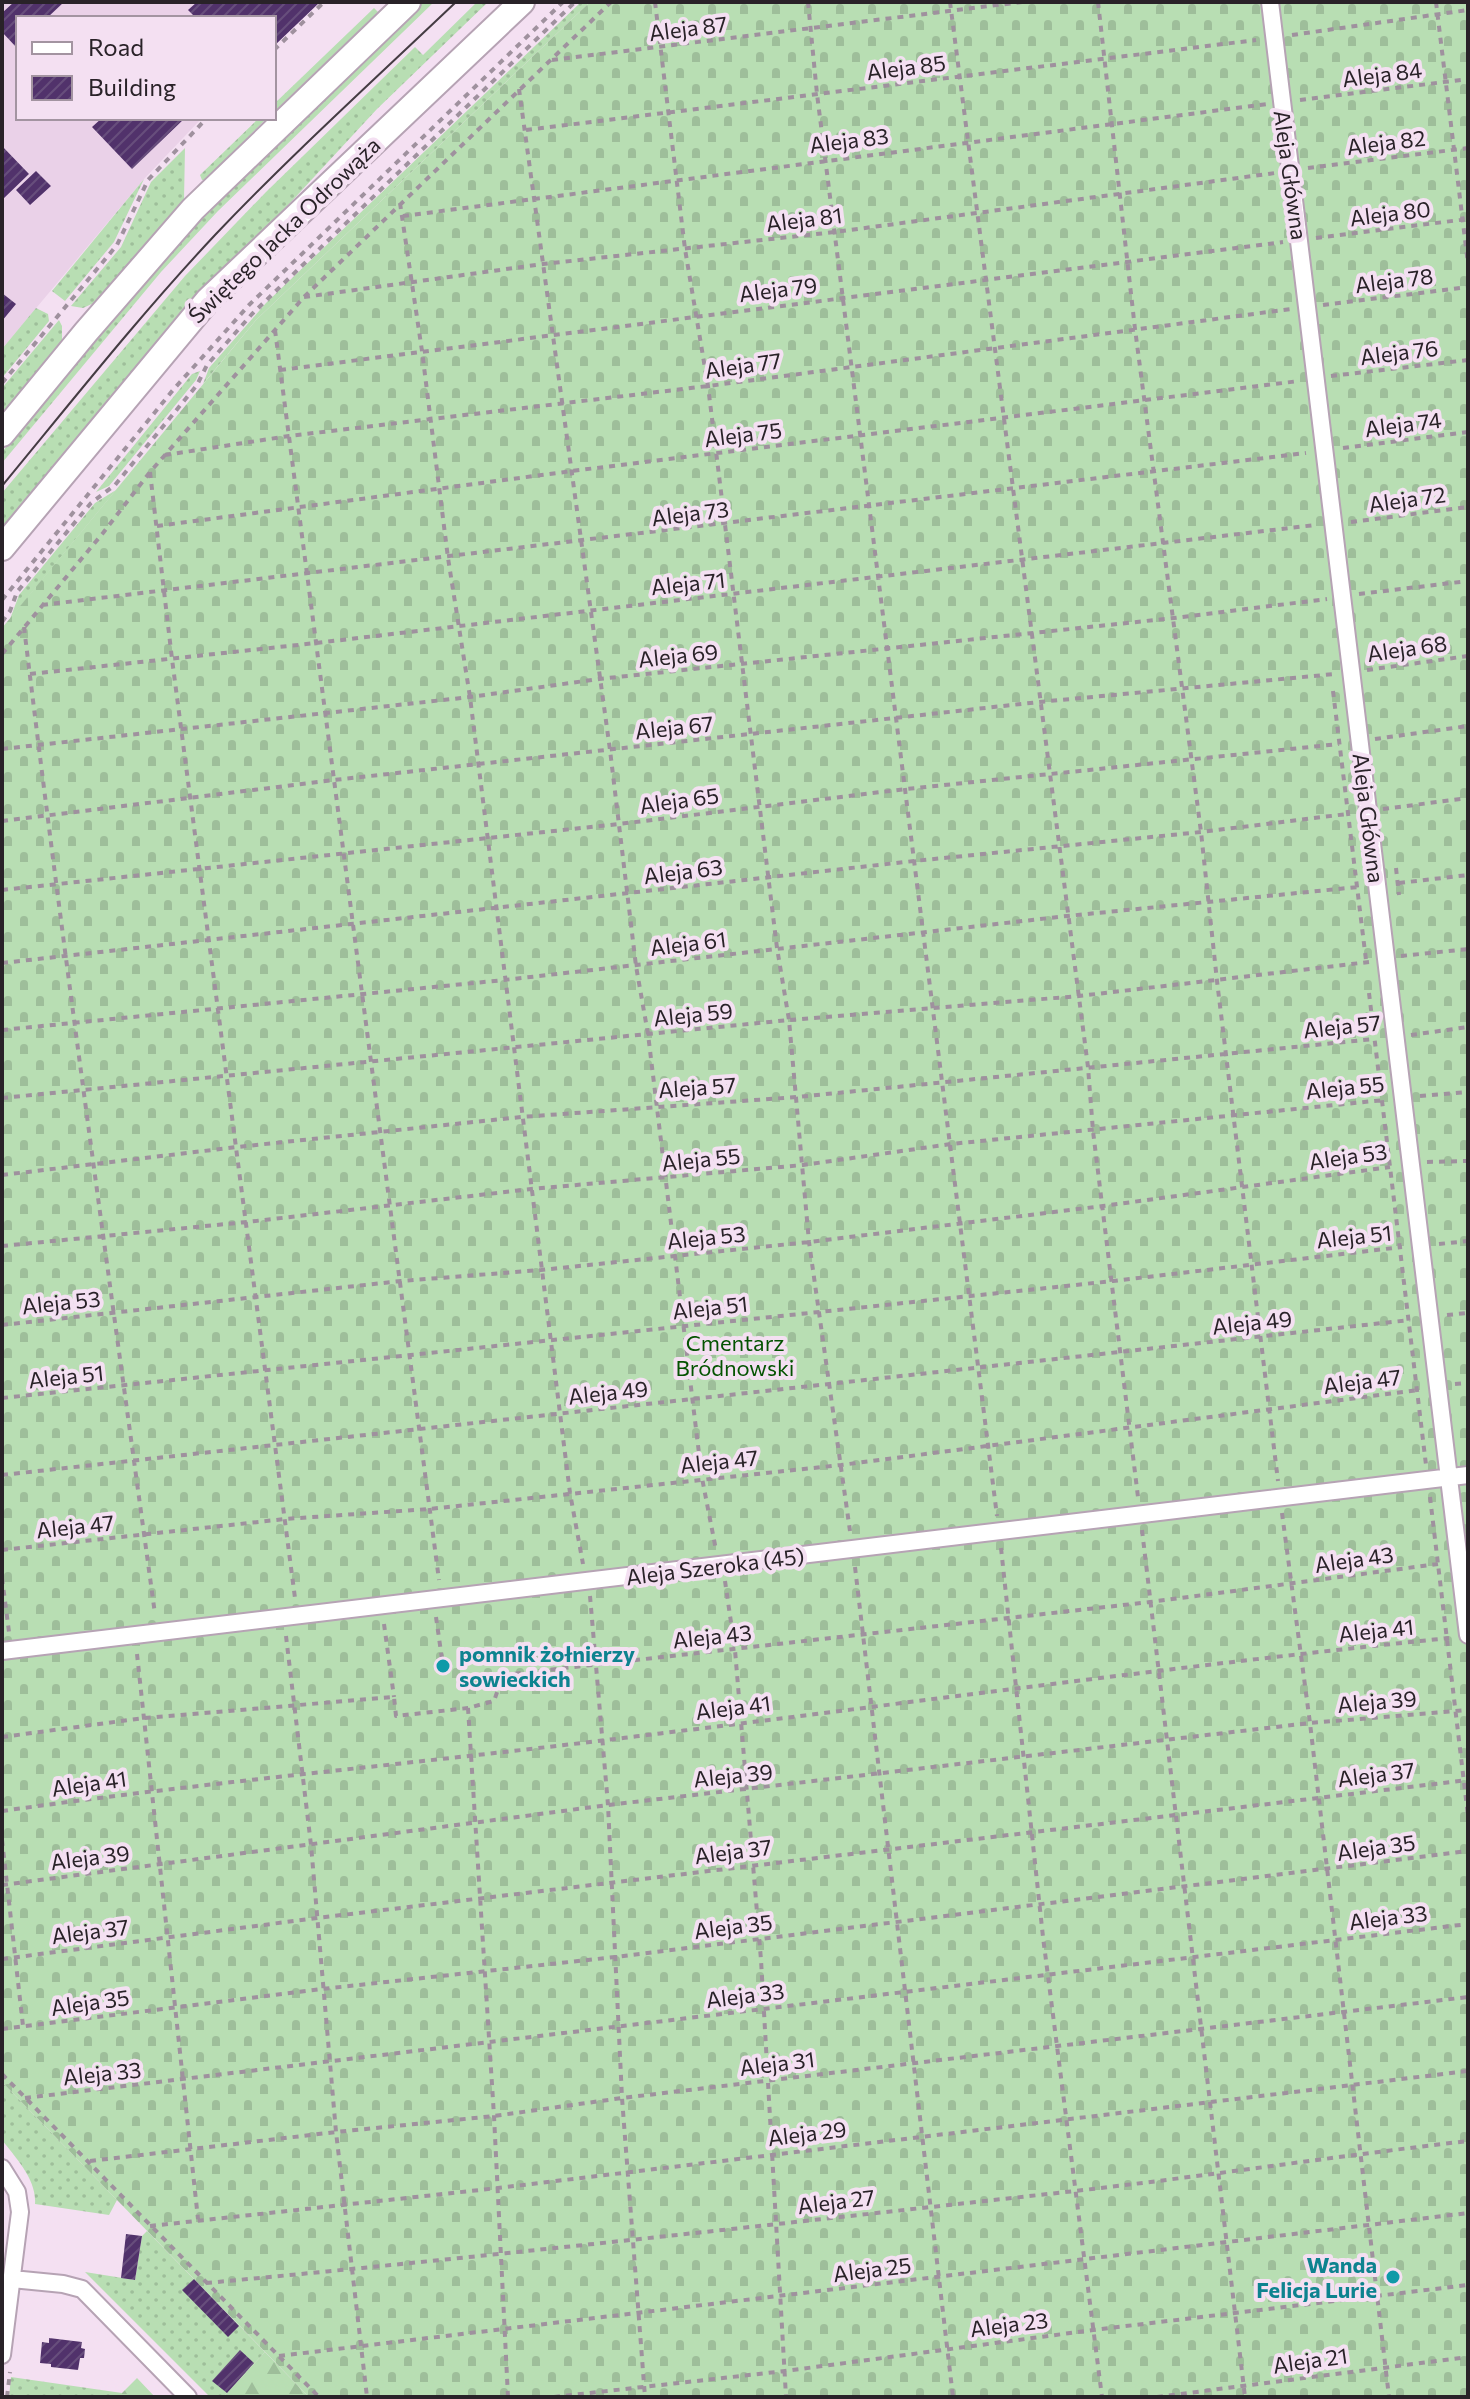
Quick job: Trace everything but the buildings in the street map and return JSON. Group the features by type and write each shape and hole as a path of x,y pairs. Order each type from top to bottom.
{"main road":[{"path":"2,434 193,209 408,2"},
{"name":"Świętego Jacka Odrowąża","path":"2,548 208,300 522,2"}],"street":[{"name":"Aleja Główna","path":"1270,2 1282,36 1282,102 1299,170 1325,377 1350,595 1350,672 1422,1246 1459,1562 1463,1636"},
{"name":"Aleja Szeroka (45)","path":"7,1651 1468,1475"},
{"path":"2,2168 17,2192 20,2212 6,2361"},
{"path":"12,2279 82,2289 188,2397"}],"path":[{"path":"276,48 324,2"},
{"path":"2,600 173,390 249,305 563,2"},
{"path":"2,622 17,592 91,503 115,485 197,385 207,365 252,314 575,2"},
{"path":"2,654 150,472 304,297 611,2"},
{"path":"655,2 685,249 708,386 777,948 789,1020 809,1242 865,1635 953,2397"},
{"path":"808,2 825,159 989,1445 1039,1904 1102,2397"},
{"path":"950,2 1088,1067 1216,2173 1245,2397"},
{"name":"Aleja 87","path":"549,61 1022,2"},
{"path":"1098,2 1135,329 1201,832 1268,1409 1310,1723 1389,2397"},
{"path":"1436,2 1465,219 1468,264"},
{"name":"Aleja 85","path":"525,130 1103,59 1468,10"},
{"name":"Aleja 84","path":"1300,100 1468,79"},
{"path":"519,89 610,750 636,966 648,1034 702,1478 716,1550 723,1565 735,1650 764,2008 786,2397"},
{"name":"Aleja 83","path":"402,216 1300,100"},
{"path":"2,383 117,245 148,180 205,120"},
{"name":"Aleja 82","path":"1299,170 1468,148"},
{"name":"Aleja 81","path":"304,297 543,264 835,232 1299,170"},
{"path":"400,203 470,697 570,1493 582,1562 589,1581 608,1805 622,2098 645,2397"},
{"name":"Aleja 80","path":"1316,238 1465,219"},
{"name":"Aleja 79","path":"280,370 1280,242"},
{"name":"Aleja 78","path":"1316,305 1468,287"},
{"name":"Aleja 77","path":"165,455 289,436 562,401 708,386 1316,305"},
{"path":"275,330 401,1281 429,1509 443,1666"},
{"name":"Aleja 76","path":"1325,377 1468,360"},
{"name":"Aleja 75","path":"157,526 1325,377"},
{"name":"Aleja 74","path":"1333,450 1468,432"},
{"name":"Aleja 73","path":"42,605 1333,450"},
{"path":"150,472 285,1519 294,1704 311,1845 336,2132 367,2397"},
{"name":"Aleja 72","path":"1342,523 1468,507"},
{"name":"Aleja 71","path":"30,674 1342,523"},
{"name":"Aleja 69","path":"2,749 470,697 599,679 1174,618 1468,581"},
{"path":"24,627 46,817 68,956 83,1090 157,1632"},
{"name":"Aleja 68","path":"1350,672 1468,656"},
{"name":"Aleja 67","path":"2,821 334,780 1039,702 1350,672"},
{"name":"Aleja 65","path":"2,890 619,824 760,805 1191,760 1468,726"},
{"name":"Aleja 63","path":"2,963 1058,845 1201,832 1468,798"},
{"name":"Aleja 61","path":"2,1030 504,980 1067,916 1468,875"},
{"name":"Aleja 59","path":"2,1098 789,1020 1079,996 1468,949"},
{"name":"Aleja 57","path":"2,1175 381,1131 655,1105 797,1097 1396,1037 1468,1027"},
{"name":"Aleja 55","path":"2,1246 531,1189 803,1165 951,1144 1468,1092"},
{"name":"Aleja 53","path":"2,1325 401,1281 809,1242 1411,1164 1468,1161"},
{"name":"Aleja 51","path":"2,1398 1468,1241"},
{"path":"1448,1315 1468,1313"},
{"name":"Aleja 49","path":"2,1475 1409,1320 1417,1390"},
{"path":"1456,1384 1468,1383"},
{"name":"Aleja 47","path":"2,1550 841,1465 1438,1387"},
{"path":"1417,1390 1468,1816"},
{"name":"Aleja 43","path":"394,1697 396,1716 468,1708 494,1701 503,1675 1150,1602 1459,1562"},
{"path":"2,1578 7,1651"},
{"path":"2,1737 144,1718 394,1697 382,1606"},
{"path":"135,1635 198,2219"},
{"name":"Aleja 41","path":"2,1811 152,1790 603,1741 1463,1636"},
{"path":"468,1708 508,2397"},
{"name":"Aleja 39","path":"4,1884 608,1805 1310,1723 1468,1710"},
{"name":"Aleja 37","path":"2,1959 317,1918 1466,1780"},
{"path":"2,1840 4,1884 23,2026"},
{"name":"Aleja 35","path":"2,2029 176,2006 615,1957 1468,1851"},
{"name":"Aleja 33","path":"25,2098 1468,1924"},
{"name":"Aleja 31","path":"90,2161 494,2116 768,2080 1468,1997"},
{"name":"Aleja 29","path":"150,2226 498,2188 1468,2071"},
{"path":"2,2074 319,2397"},
{"name":"Aleja 27","path":"206,2283 633,2242 930,2205 1076,2191 1468,2141"},
{"name":"Aleja 25","path":"279,2356 1468,2213"},
{"name":"Aleja 23","path":"554,2397 1468,2285"},
{"name":"Aleja 21","path":"1157,2397 1468,2357"},
{"path":"6,2361 7,2397"}],"shaded area":[{"path":"2,2 320,2 276,44 276,16 16,16 16,120 200,120 144,179 2,349"}],"green space":[{"path":"424,2 434,2 218,211 161,272 2,463 2,452 192,228"},
{"path":"477,2 488,2 377,109 290,203 224,268 139,363 2,529 2,493 185,276 415,47 423,55"},
{"path":"581,2 590,2 256,320 203,384 209,368 266,303"},
{"name":"Cmentarz Bródnowski","path":"590,2 1468,2 1468,2397 309,2397 2,2082 2,628 256,320"},
{"path":"374,8 378,12 276,110 276,102"},
{"path":"257,120 265,120 205,180 200,175"},
{"path":"185,148 184,200 96,302 83,308 71,306 121,247 151,182"},
{"path":"144,179 114,242 65,301 52,291"},
{"path":"36,308 48,314 49,321 2,378 2,349"},
{"path":"59,320 62,341 2,415 2,388"},
{"path":"200,371 196,380 109,486 96,492 192,374"},
{"path":"116,490 10,619 19,595 95,503"},
{"path":"2,2082 117,2200 109,2215 35,2204 29,2178 2,2140"},
{"path":"147,2231 265,2352 223,2397 210,2397 85,2272 135,2280 142,2236"},
{"path":"265,2352 309,2397 223,2397"},
{"path":"11,2377 122,2393 122,2397 9,2397"},
{"path":"137,2378 155,2397 122,2397 122,2393"}],"tram line":[{"path":"2,486 133,327 215,235 456,2"}],"place":[{"name":"pomnik żołnierzy sowieckich","path":"443,1666"},
{"name":"Wanda Felicja Lurie","path":"1393,2277"}]}
